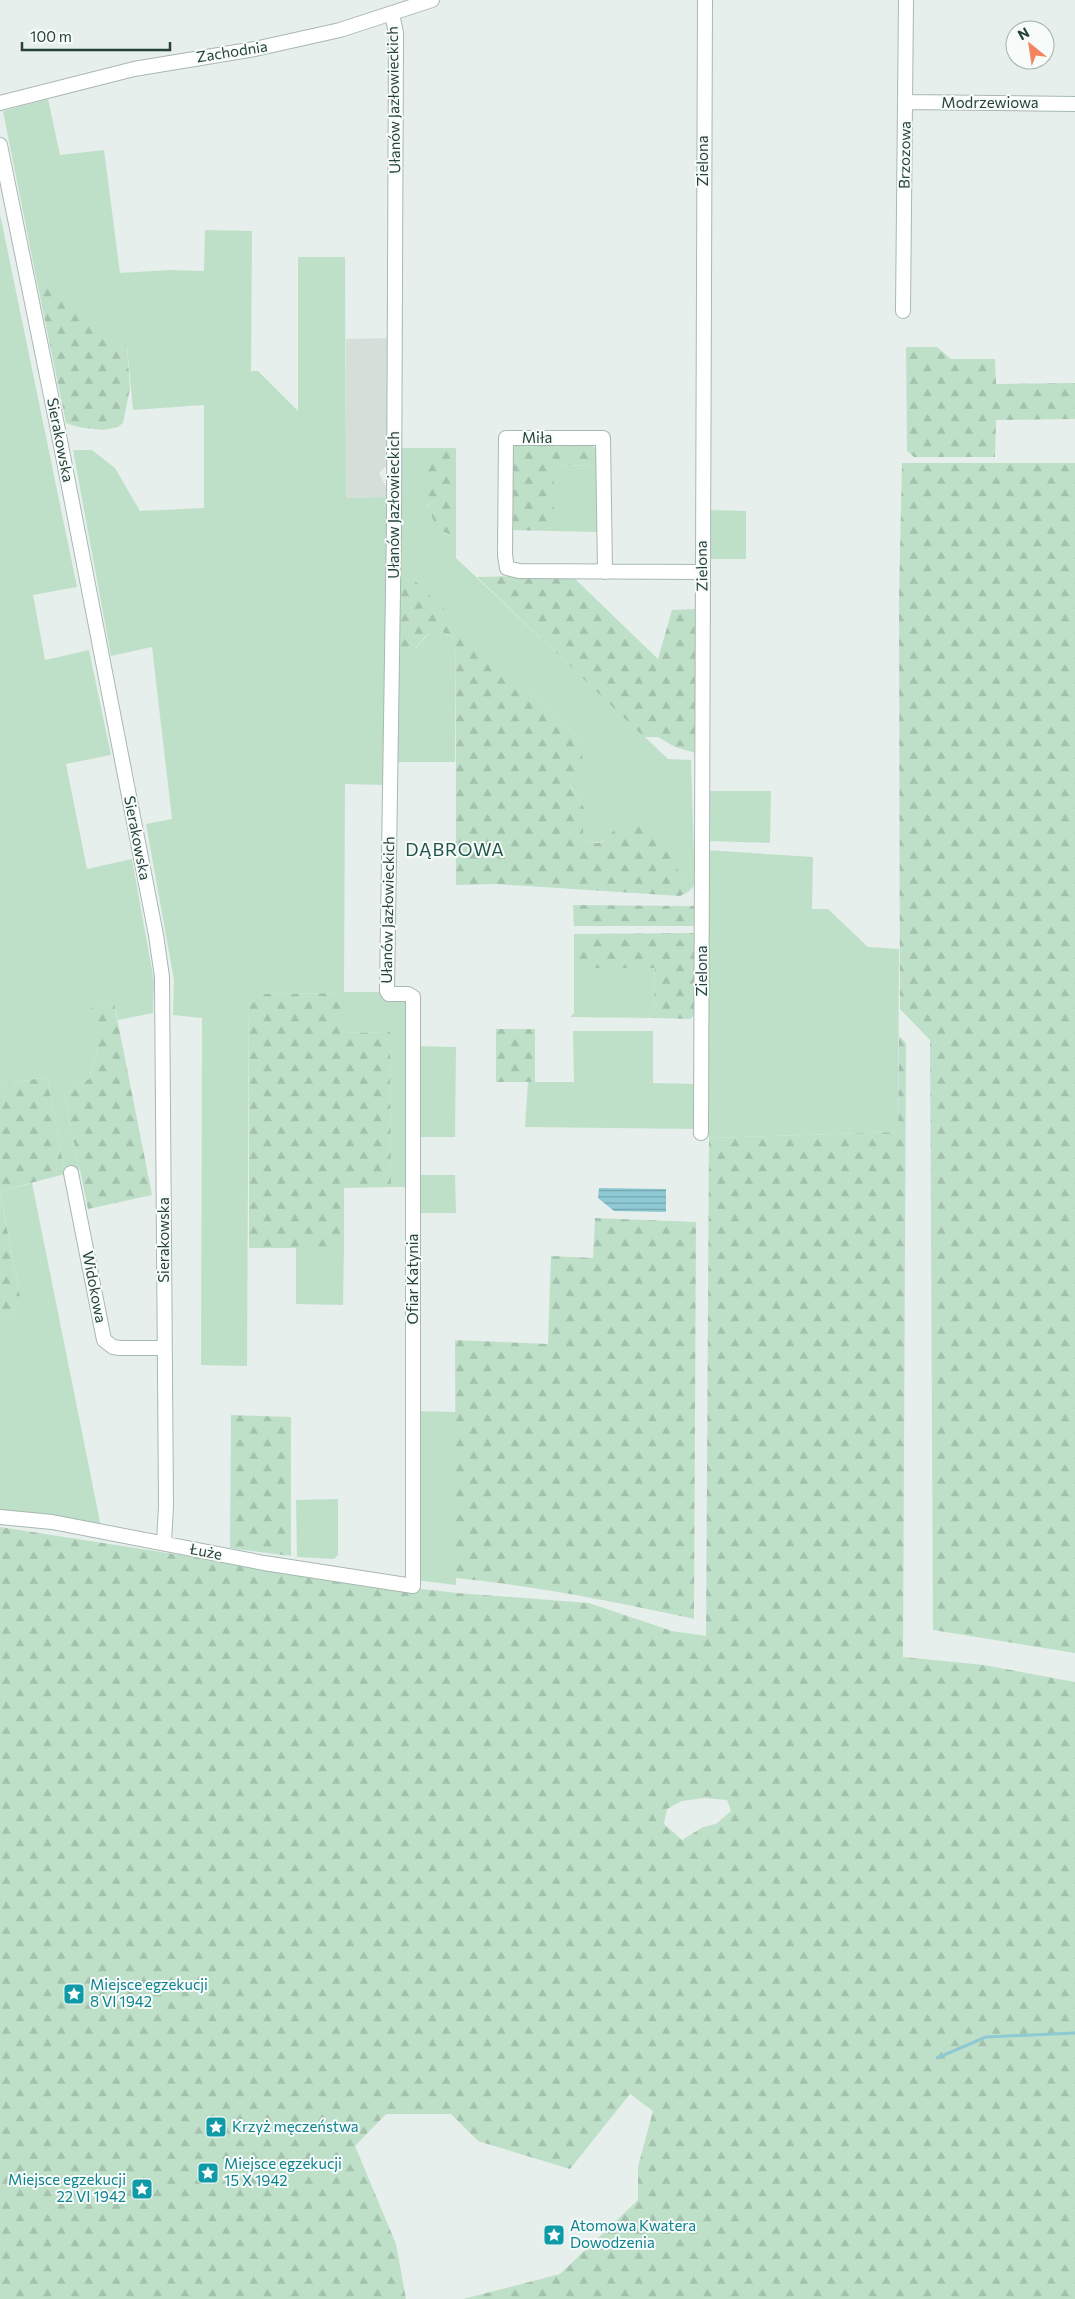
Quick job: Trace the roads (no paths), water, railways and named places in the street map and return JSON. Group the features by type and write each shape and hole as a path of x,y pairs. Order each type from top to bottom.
{"street":[{"name":"Zachodnia","path":"0,102 134,69 255,49 314,36 392,14 432,0"},
{"name":"Zielona","path":"701,1133 705,0"},
{"name":"Brzozowa","path":"903,311 906,0"},
{"name":"Ułanów Jazłowieckich","path":"390,994 387,991 394,523 396,43 392,14"},
{"name":"Modrzewiowa","path":"905,102 1075,104"},
{"name":"Sierakowska","path":"0,145 57,425 154,925 162,977 166,1506 164,1542"},
{"name":"Miła","path":"604,572 603,438 506,438 505,555 507,568 519,571 604,572 702,572"},
{"name":"Ofiar Katynia","path":"390,994 408,994 413,997 413,1586"},
{"name":"Widokowa","path":"71,1172 104,1340 113,1347 120,1348 164,1348"},
{"name":"Łuże","path":"0,1517 52,1522 164,1542 264,1563 413,1586"}],"water":[{"path":"599,1188 666,1189 666,1212 614,1211 598,1198"}],"waterway":[{"path":"937,2058 986,2037 1075,2033"}],"place":[{"name":"Miejsce egzekucji 8 VI 1942","path":"74,1994"},
{"name":"Krzyż męczeństwa","path":"216,2127"},
{"name":"Miejsce egzekucji 15 X 1942","path":"208,2173"},
{"name":"Miejsce egzekucji 22 VI 1942","path":"142,2189"},
{"name":"Atomowa Kwatera Dowodzenia","path":"554,2235"}],"district":[{"name":"DĄBROWA","path":"455,850"}]}
